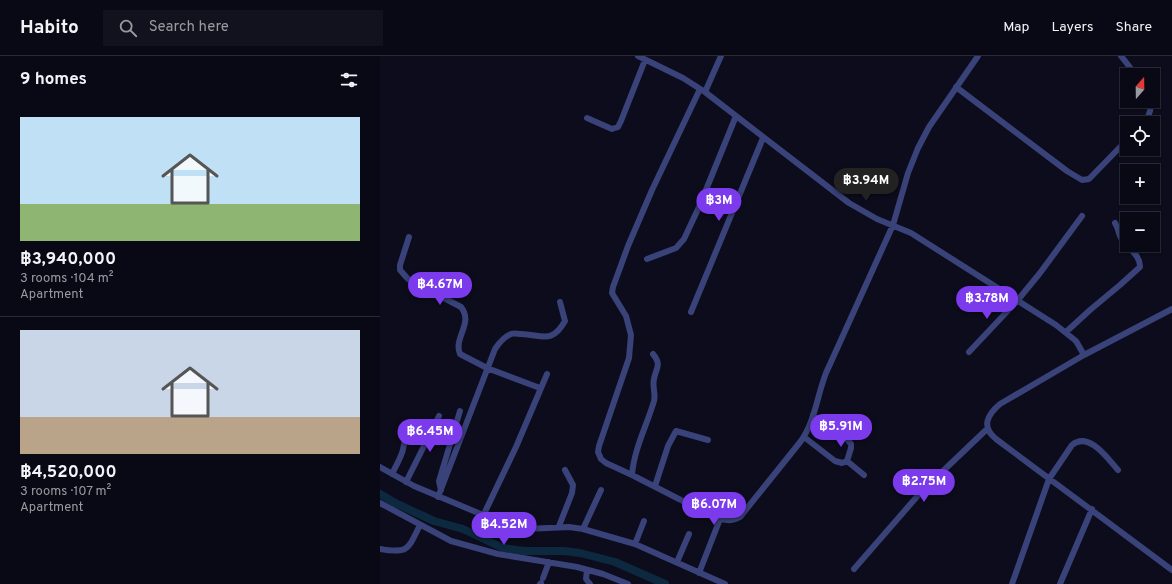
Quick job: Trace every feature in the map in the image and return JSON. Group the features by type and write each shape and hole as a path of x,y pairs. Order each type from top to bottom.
{"street":[{"path":"638,56 683,78 703,91 849,203 877,219 911,233 1066,332 1076,341 1084,355"},
{"path":"721,56 652,190 628,246 613,287 612,293 626,316 631,335 629,358 598,452 600,459 606,463 632,474 720,519 733,521 740,517 808,430 826,373 893,225 908,173 918,148 929,127 978,56"},
{"path":"1121,56 1130,68"},
{"path":"587,118 612,128 618,127 645,60"},
{"path":"956,87 1082,180 1089,179 1120,147"},
{"path":"647,259 676,248 684,239 699,207 736,116"},
{"path":"691,312 764,138"},
{"path":"969,352 1018,300 1082,216"},
{"path":"1066,332 1140,267 1140,261 1121,239 1120,231 1115,223"},
{"path":"409,237 400,265 400,270 408,279 461,307 464,311 466,324 458,345 460,354 487,368 540,388"},
{"path":"438,497 495,349 502,340 512,334 544,337 552,335 560,330 565,321 560,302"},
{"path":"1172,309 1084,355 1000,404 992,412 986,422 988,430 996,440 1092,509 1172,570"},
{"path":"632,474 634,460 654,399 654,380 659,363 653,354"},
{"path":"483,516 516,447 547,374"},
{"path":"441,490 440,481 460,411"},
{"path":"813,415 823,424 846,438 851,444 846,461"},
{"path":"406,482 439,416"},
{"path":"392,474 403,452 406,442 405,430"},
{"path":"854,569 921,492 988,430"},
{"path":"655,486 668,446 676,431 708,440"},
{"path":"804,437 835,461 842,463 846,461"},
{"path":"1012,584 1049,479 1072,445 1081,440 1089,442 1094,445 1118,470"},
{"path":"846,461 864,475"},
{"path":"380,467 406,482 438,497 507,525 526,529 559,526 582,529 635,544 724,584"},
{"path":"559,526 572,493 573,485 565,470"},
{"path":"582,529 601,490"},
{"path":"380,504 451,541 498,554 587,570 628,584"},
{"path":"1060,584 1092,509"},
{"path":"699,573 720,519"},
{"path":"635,544 644,521"},
{"path":"380,549 396,552 406,548 411,544 420,525"},
{"path":"677,562 689,534"},
{"path":"541,582 549,562"},
{"path":"587,570 586,579 590,584"}],"waterway":[{"path":"380,494 395,503 434,521 463,529 503,548 524,551 564,551 580,553 615,562 665,584"}]}
